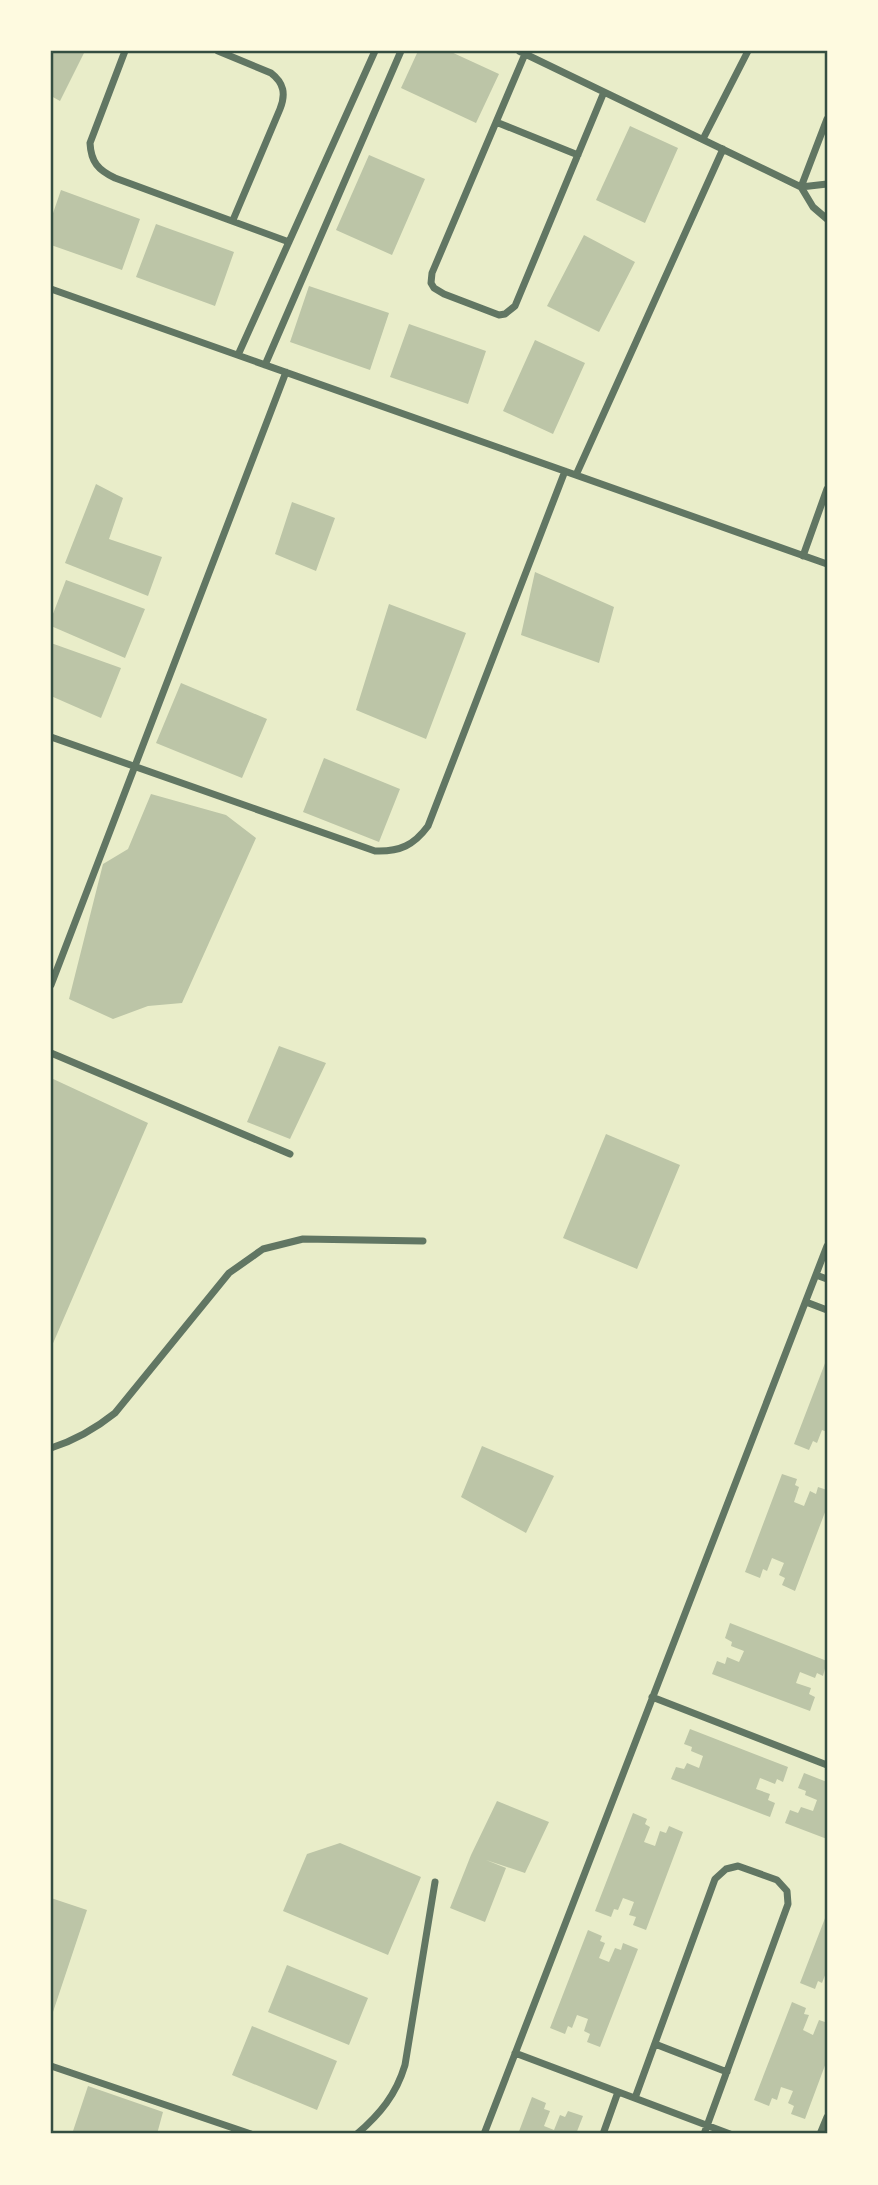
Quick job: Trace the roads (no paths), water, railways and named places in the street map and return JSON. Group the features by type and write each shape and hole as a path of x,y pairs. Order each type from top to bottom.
{"street":[{"path":"125,51 89,144 90,155 96,166 115,178 289,242"},
{"path":"218,51 271,73 278,78 284,93 280,109 233,220"},
{"path":"238,355 375,51"},
{"path":"265,365 401,51"},
{"path":"703,139 748,51"},
{"path":"604,92 518,300 511,311 499,315 434,288 431,278 522,52 801,187 827,184"},
{"path":"801,187 827,119"},
{"path":"496,122 578,155"},
{"path":"576,475 723,149"},
{"path":"801,187 813,207 827,219"},
{"path":"51,289 827,564"},
{"path":"51,985 286,372"},
{"path":"51,737 376,851 391,852 406,847 419,838 428,826 565,471"},
{"path":"803,556 825,503 827,489"},
{"path":"51,1053 290,1154"},
{"path":"51,1448 73,1441 95,1429 115,1413 229,1273 263,1249 303,1239 423,1241"},
{"path":"484,2134 827,1246"},
{"path":"816,1275 827,1279"},
{"path":"806,1302 827,1310"},
{"path":"652,1697 827,1765"},
{"path":"635,2098 715,1879 726,1869 738,1866 776,1880 787,1891 788,1904 704,2134"},
{"path":"358,2134 386,2105 403,2072 435,1882"},
{"path":"655,2044 727,2071"},
{"path":"515,2053 730,2134"},
{"path":"51,2066 251,2134"},
{"path":"603,2134 618,2092"},
{"path":"820,2134 827,2117"}]}
